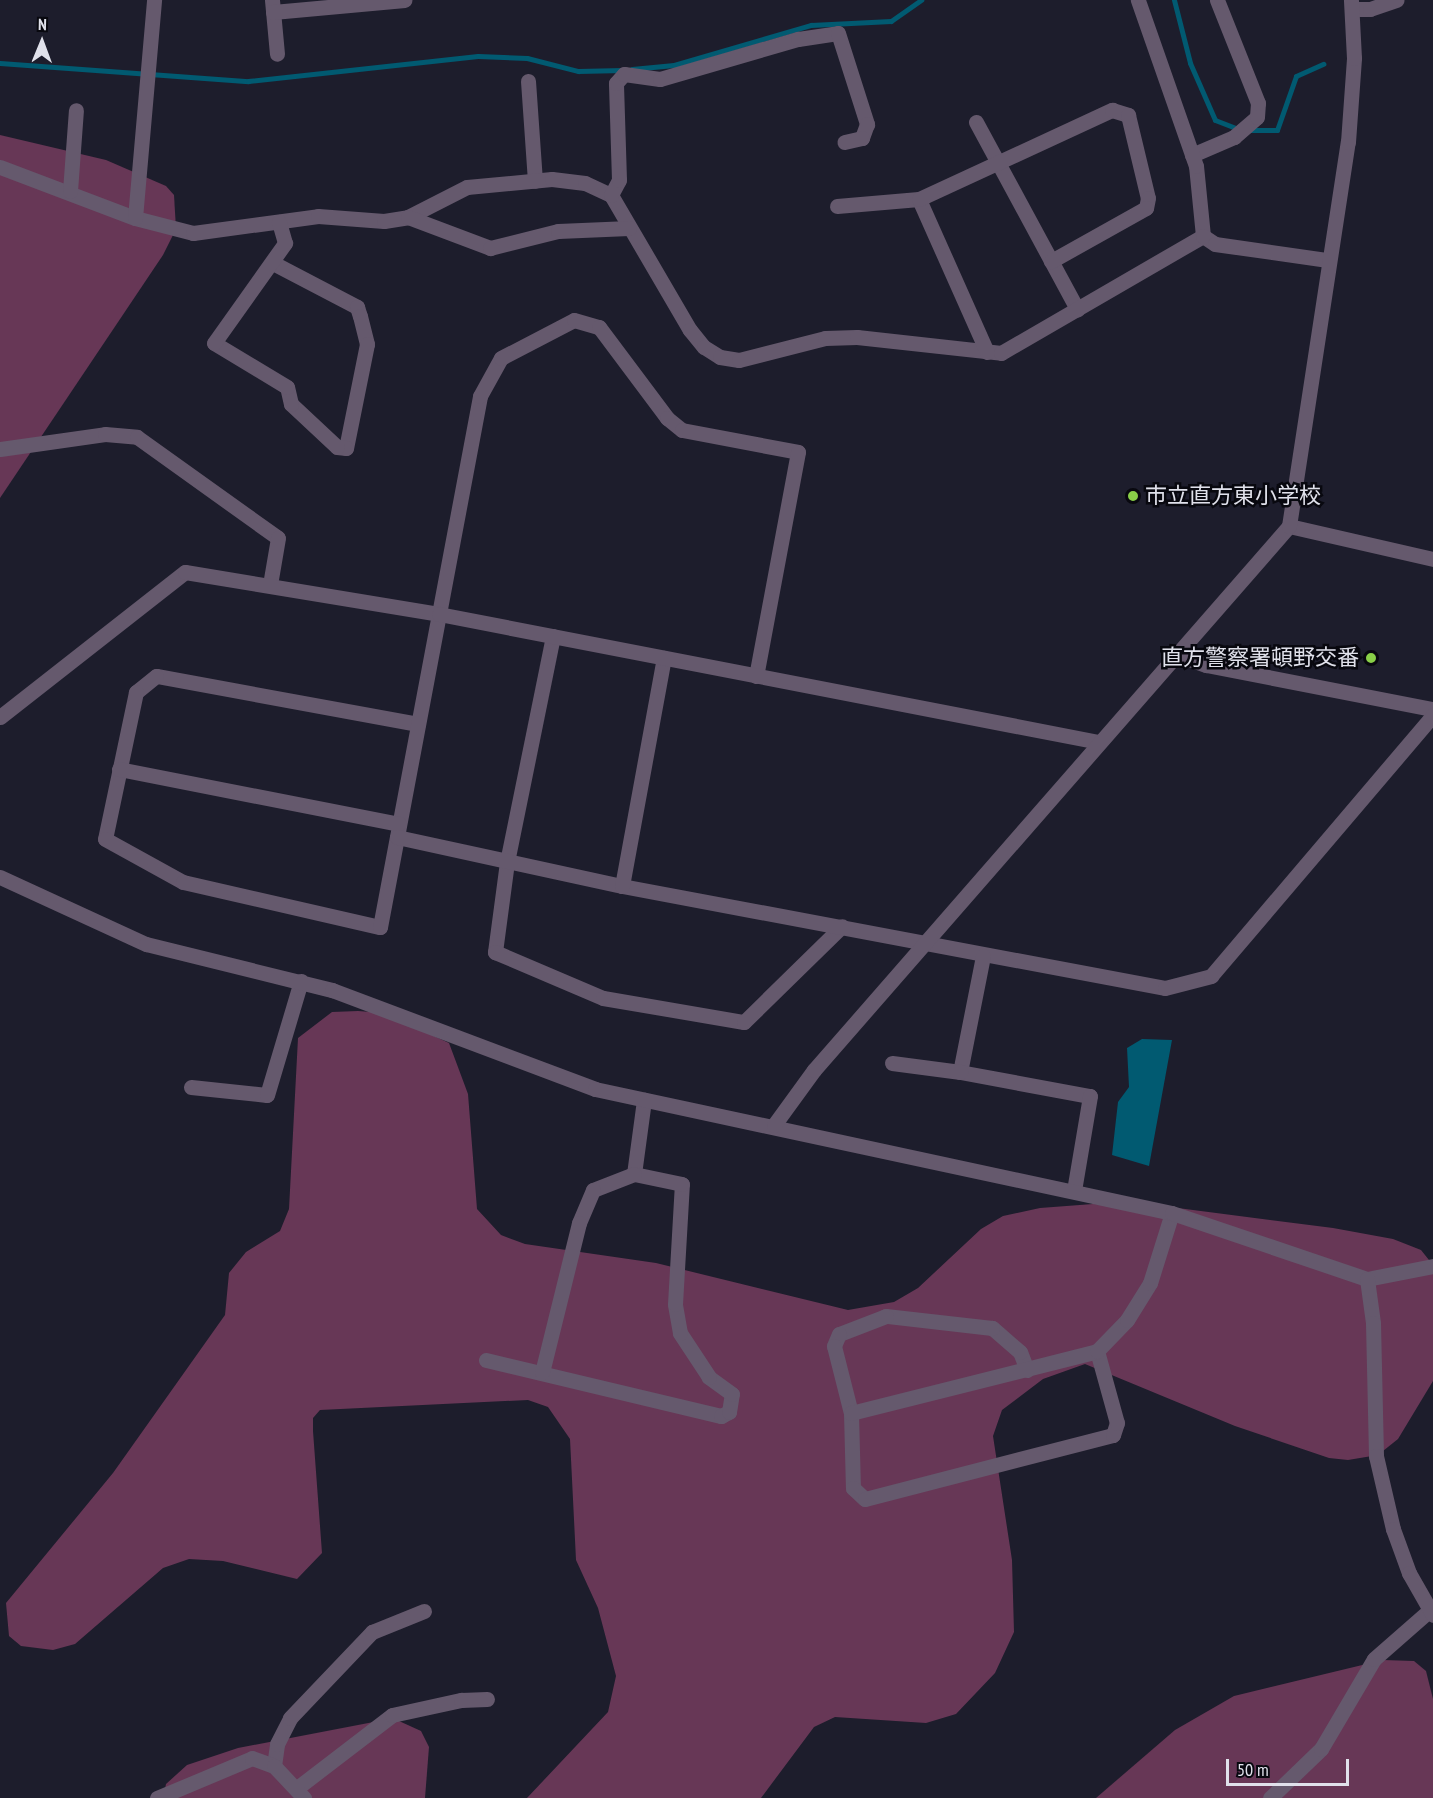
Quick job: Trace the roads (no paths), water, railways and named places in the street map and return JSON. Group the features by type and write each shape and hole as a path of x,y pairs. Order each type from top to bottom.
{"street":[{"path":"135,218 154,0"},
{"path":"277,54 273,6 404,0"},
{"path":"0,167 70,191 135,218 193,233 318,216 384,221 408,217 467,187 535,181 585,183 611,195 690,330 704,347 720,357 739,360 825,338 857,337 1001,352 1203,236 1205,226 1198,206 1192,155 1138,0"},
{"path":"1192,155 1234,137 1257,117 1258,103 1217,0"},
{"path":"774,1125 814,1070 1289,526 1347,142 1354,58 1352,4 1370,9 1396,0"},
{"path":"611,195 619,180 616,83 624,74 660,79 798,39 838,33 867,124 862,138 844,142"},
{"path":"528,81 535,181"},
{"path":"70,191 76,110"},
{"path":"837,206 920,199 1001,165 1112,110 1128,115 1148,198 1146,208 1051,261"},
{"path":"976,122 1077,309"},
{"path":"920,199 987,352"},
{"path":"408,217 490,248 558,231 629,228"},
{"path":"273,263 357,307 368,344 346,448 337,447 291,404 287,387 214,343 285,243 279,222"},
{"path":"1203,236 1215,244 1329,260"},
{"path":"418,724 156,676 136,692 105,839 183,882 380,927 480,396 489,375 501,358 574,320 588,320 599,327 668,418 682,430 798,452 756,676"},
{"path":"0,449 105,434 137,437 278,538 270,585"},
{"path":"1289,526 1433,559"},
{"path":"0,717 185,572 439,614 1100,742"},
{"path":"553,636 507,862 495,952 603,998 744,1022 842,926"},
{"path":"1178,655 1206,665 1433,709"},
{"path":"621,886 664,658"},
{"path":"119,769 398,831 507,862 621,886 925,941 983,956 1165,988 1211,976 1433,715"},
{"path":"0,877 146,944 301,981 595,1089 774,1125 1172,1213 1367,1279 1433,1266"},
{"path":"960,1072 983,956"},
{"path":"191,1087 267,1095 301,981"},
{"path":"892,1063 960,1072 1090,1096 1074,1191"},
{"path":"634,1174 644,1100"},
{"path":"486,1360 721,1416 734,1404 732,1394 709,1377 680,1333 675,1304 682,1184 634,1174 594,1190 579,1223 542,1373"},
{"path":"851,1413 1097,1351 1126,1320 1150,1283 1172,1213"},
{"path":"1270,1798 1321,1749 1374,1659 1431,1613 1409,1573 1393,1529 1376,1456 1373,1323 1367,1279"},
{"path":"1027,1370 1020,1352 992,1328 886,1316 839,1334 834,1346 851,1413 853,1488 865,1498 1113,1435 1117,1423 1097,1351"},
{"path":"274,1766 277,1744 290,1718 372,1632 424,1611"},
{"path":"158,1798 252,1758 274,1766 301,1793 392,1715 461,1700 487,1699"}],"water":[{"path":"1142,1039 1172,1040 1149,1166 1112,1155 1118,1102 1129,1087 1127,1048"}],"waterway":[{"path":"632,69 674,65 811,25 891,21 921,0"},
{"path":"1174,0 1190,63 1215,120 1238,129"},
{"path":"0,63 248,81 478,56 527,58 578,71 623,70"},
{"path":"1247,130 1277,130 1296,76 1323,64"}],"place":[{"name":"市立直方東小学校","path":"1133,496"},
{"name":"直方警察署頓野交番","path":"1371,658"}]}
